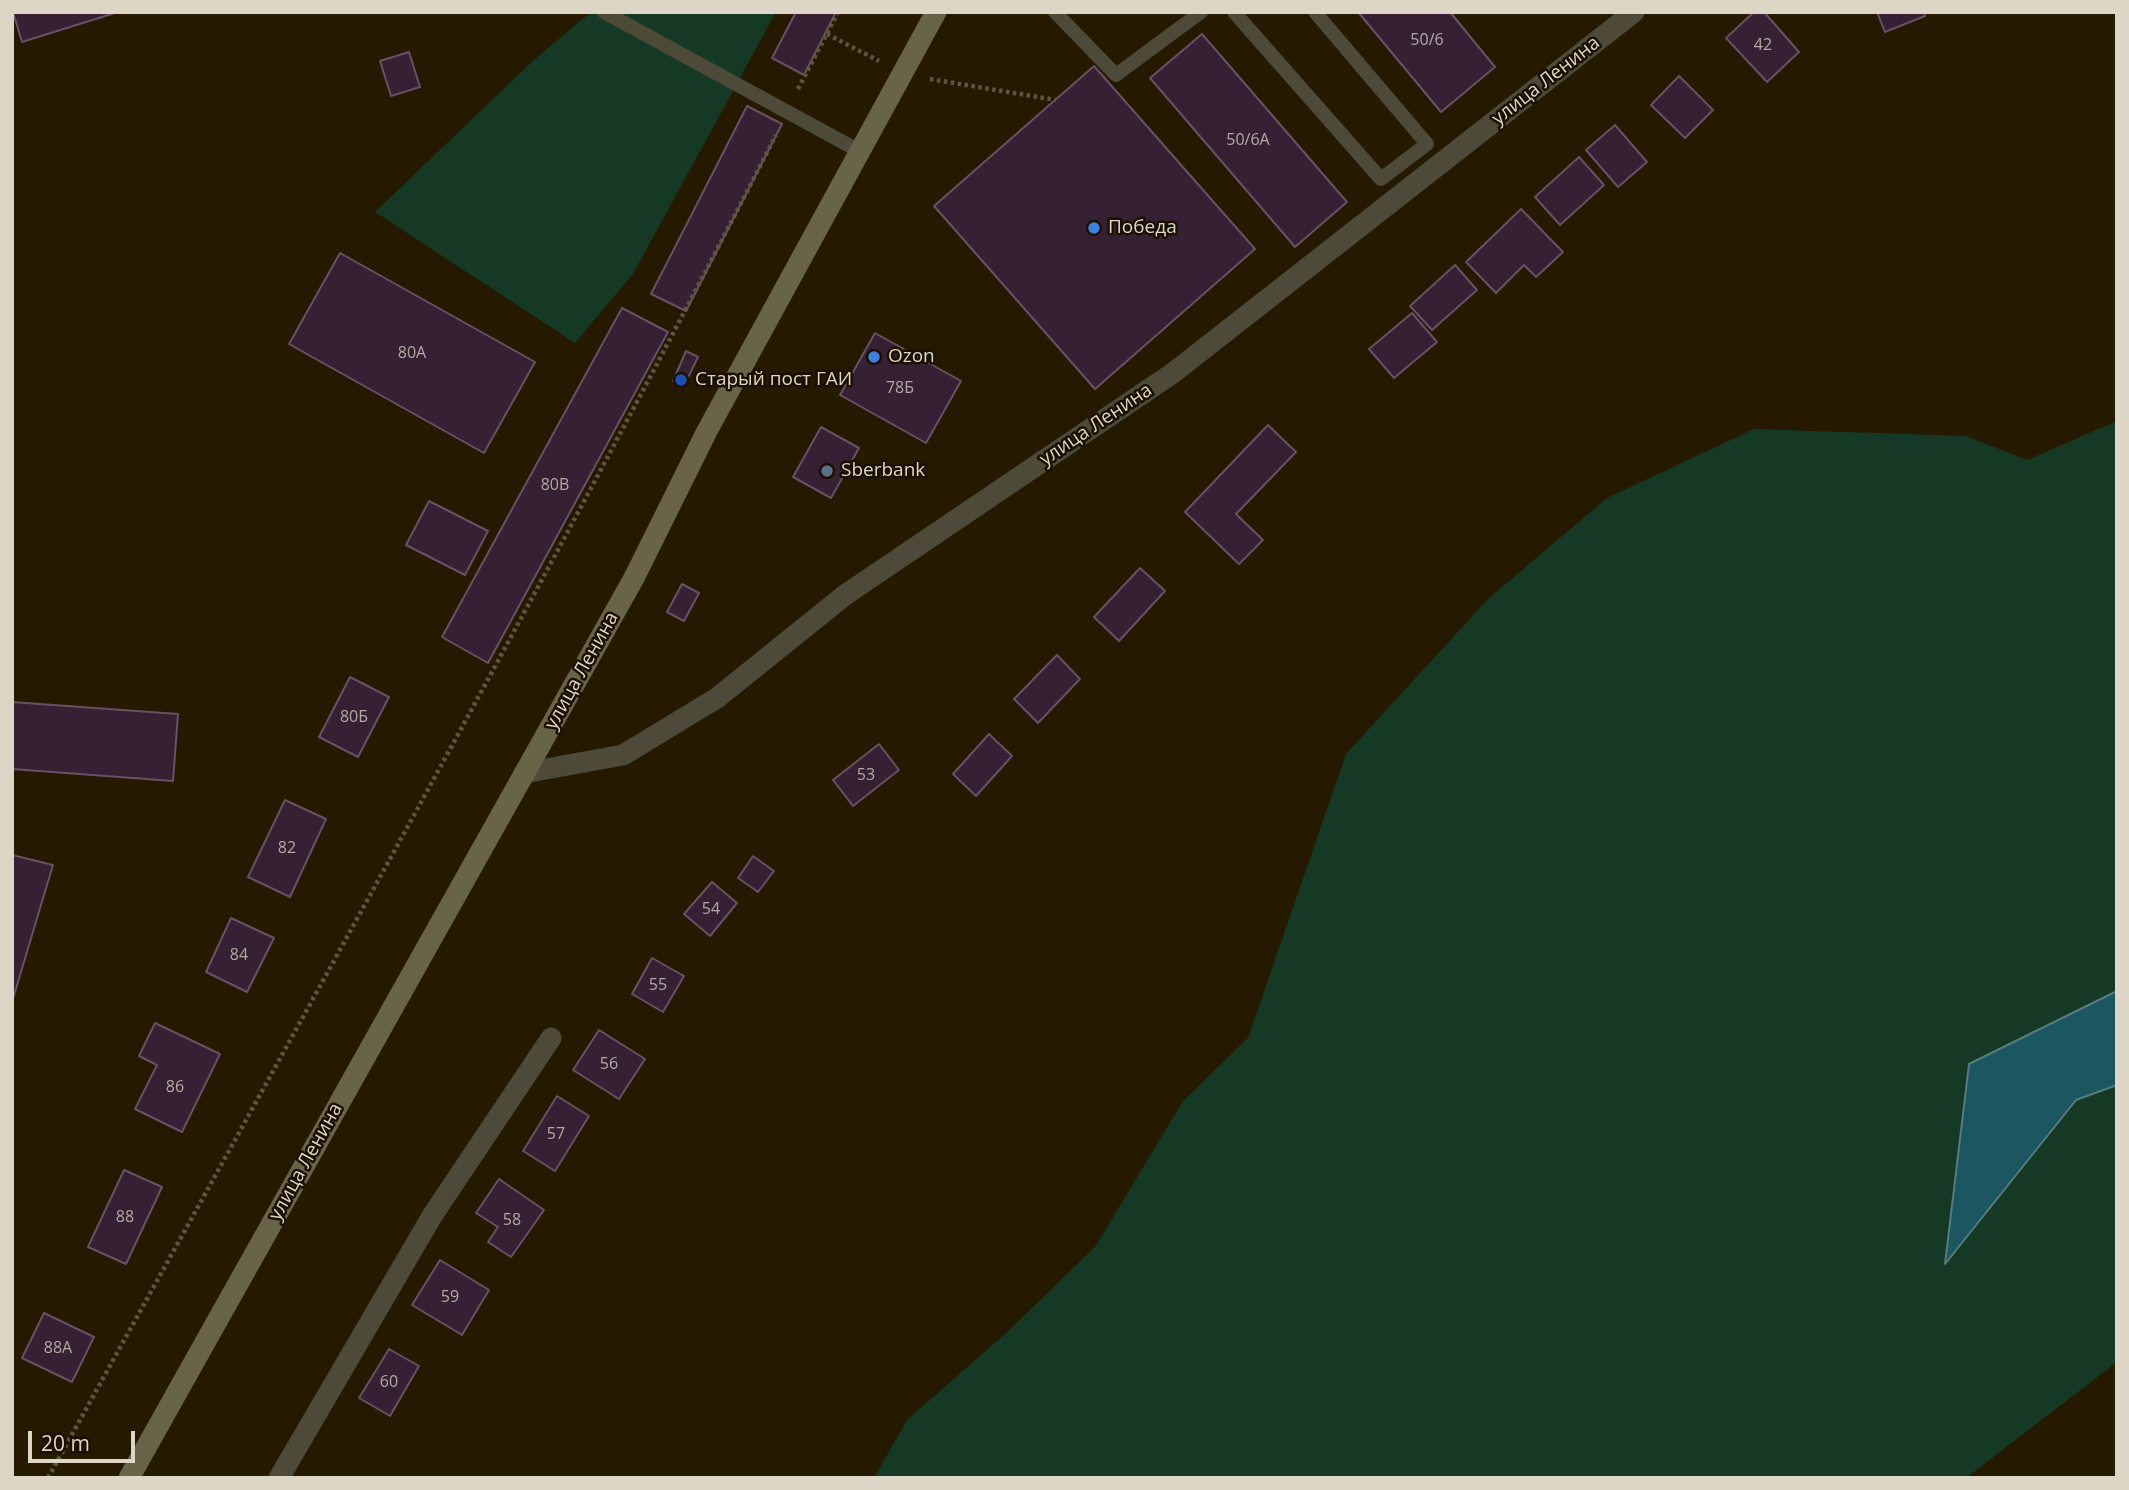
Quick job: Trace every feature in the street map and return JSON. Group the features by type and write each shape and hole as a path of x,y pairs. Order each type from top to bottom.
{"main road":[{"name":"улица Ленина","path":"129,1478 634,578 707,431 936,12"}],"street":[{"name":"улица Ленина","path":"524,773 623,755 717,698 845,595 1173,373 1634,12"},
{"path":"279,1478 432,1216 551,1038"}],"lane":[{"path":"604,12 861,152"},
{"path":"1055,12 1116,75 1201,12"},
{"path":"1234,12 1381,179 1427,144 1315,12"}],"path":[{"path":"48,1478 498,660 686,312 838,12"},
{"path":"827,34 904,74 1056,100"}],"green space":[{"path":"591,12 776,12 633,274 575,343 375,212 535,59"},
{"path":"2117,421 2117,1362 1966,1478 874,1478 907,1420 1005,1334 1095,1247 1183,1101 1248,1038 1346,754 1489,598 1607,498 1754,429 1966,436 2027,460"}],"water":[{"path":"2117,991 2117,1085 2076,1100 1945,1264 1969,1064"}],"building":[{"path":"13,12 118,12 22,42"},
{"path":"796,12 836,12 804,75 772,58"},
{"path":"1358,12 1450,12 1495,67 1441,112"},
{"path":"1754,12 1764,12 1799,52 1767,82 1726,38"},
{"path":"1877,12 1924,12 1925,16 1885,32"},
{"path":"1202,34 1347,202 1295,247 1150,78"},
{"path":"409,52 420,87 391,96 380,61"},
{"name":"Победа","path":"1094,66 1255,249 1095,389 934,206"},
{"path":"1679,76 1713,110 1685,138 1651,105"},
{"path":"747,106 782,124 686,311 651,294"},
{"path":"1615,125 1647,162 1618,187 1586,150"},
{"path":"1579,157 1604,185 1560,225 1535,197"},
{"path":"1521,209 1563,252 1536,277 1524,265 1496,293 1466,262"},
{"path":"340,253 535,362 484,453 289,344"},
{"path":"1455,265 1477,290 1432,330 1410,306"},
{"path":"622,308 668,332 488,663 442,637"},
{"path":"1412,313 1437,342 1394,378 1369,349"},
{"path":"875,333 961,381 926,443 840,395"},
{"path":"686,351 698,357 684,386 673,381"},
{"path":"1268,425 1296,452 1236,514 1263,540 1239,564 1185,512"},
{"path":"821,427 859,448 831,498 793,477"},
{"path":"429,501 488,531 465,575 406,545"},
{"path":"1140,568 1165,591 1119,641 1094,617"},
{"path":"682,584 699,593 684,621 667,612"},
{"path":"1057,655 1080,679 1038,723 1014,699"},
{"path":"350,677 389,697 358,757 319,737"},
{"path":"12,702 178,714 173,781 12,769"},
{"path":"989,734 1012,756 976,796 953,774"},
{"path":"879,744 899,770 853,806 833,780"},
{"path":"285,800 326,819 290,897 248,877"},
{"path":"12,855 53,865 12,1002"},
{"path":"753,856 774,871 758,892 738,878"},
{"path":"712,882 737,903 710,936 684,914"},
{"path":"231,918 274,938 247,992 206,972"},
{"path":"652,958 684,976 663,1012 632,994"},
{"path":"155,1023 220,1054 182,1132 135,1109 157,1065 139,1056"},
{"path":"599,1030 645,1059 619,1099 573,1070"},
{"path":"557,1096 589,1116 555,1171 523,1151"},
{"path":"124,1170 162,1187 126,1264 88,1247"},
{"path":"499,1179 544,1210 511,1257 488,1242 498,1227 476,1213"},
{"path":"440,1260 489,1290 462,1335 412,1305"},
{"path":"44,1313 94,1337 72,1382 22,1358"},
{"path":"389,1349 419,1366 390,1416 359,1398"}],"place":[{"name":"Победа","path":"1094,228"},
{"name":"Ozon","path":"874,357"},
{"name":"Старый пост ГАИ","path":"681,380"},
{"name":"Sberbank","path":"827,471"}]}
